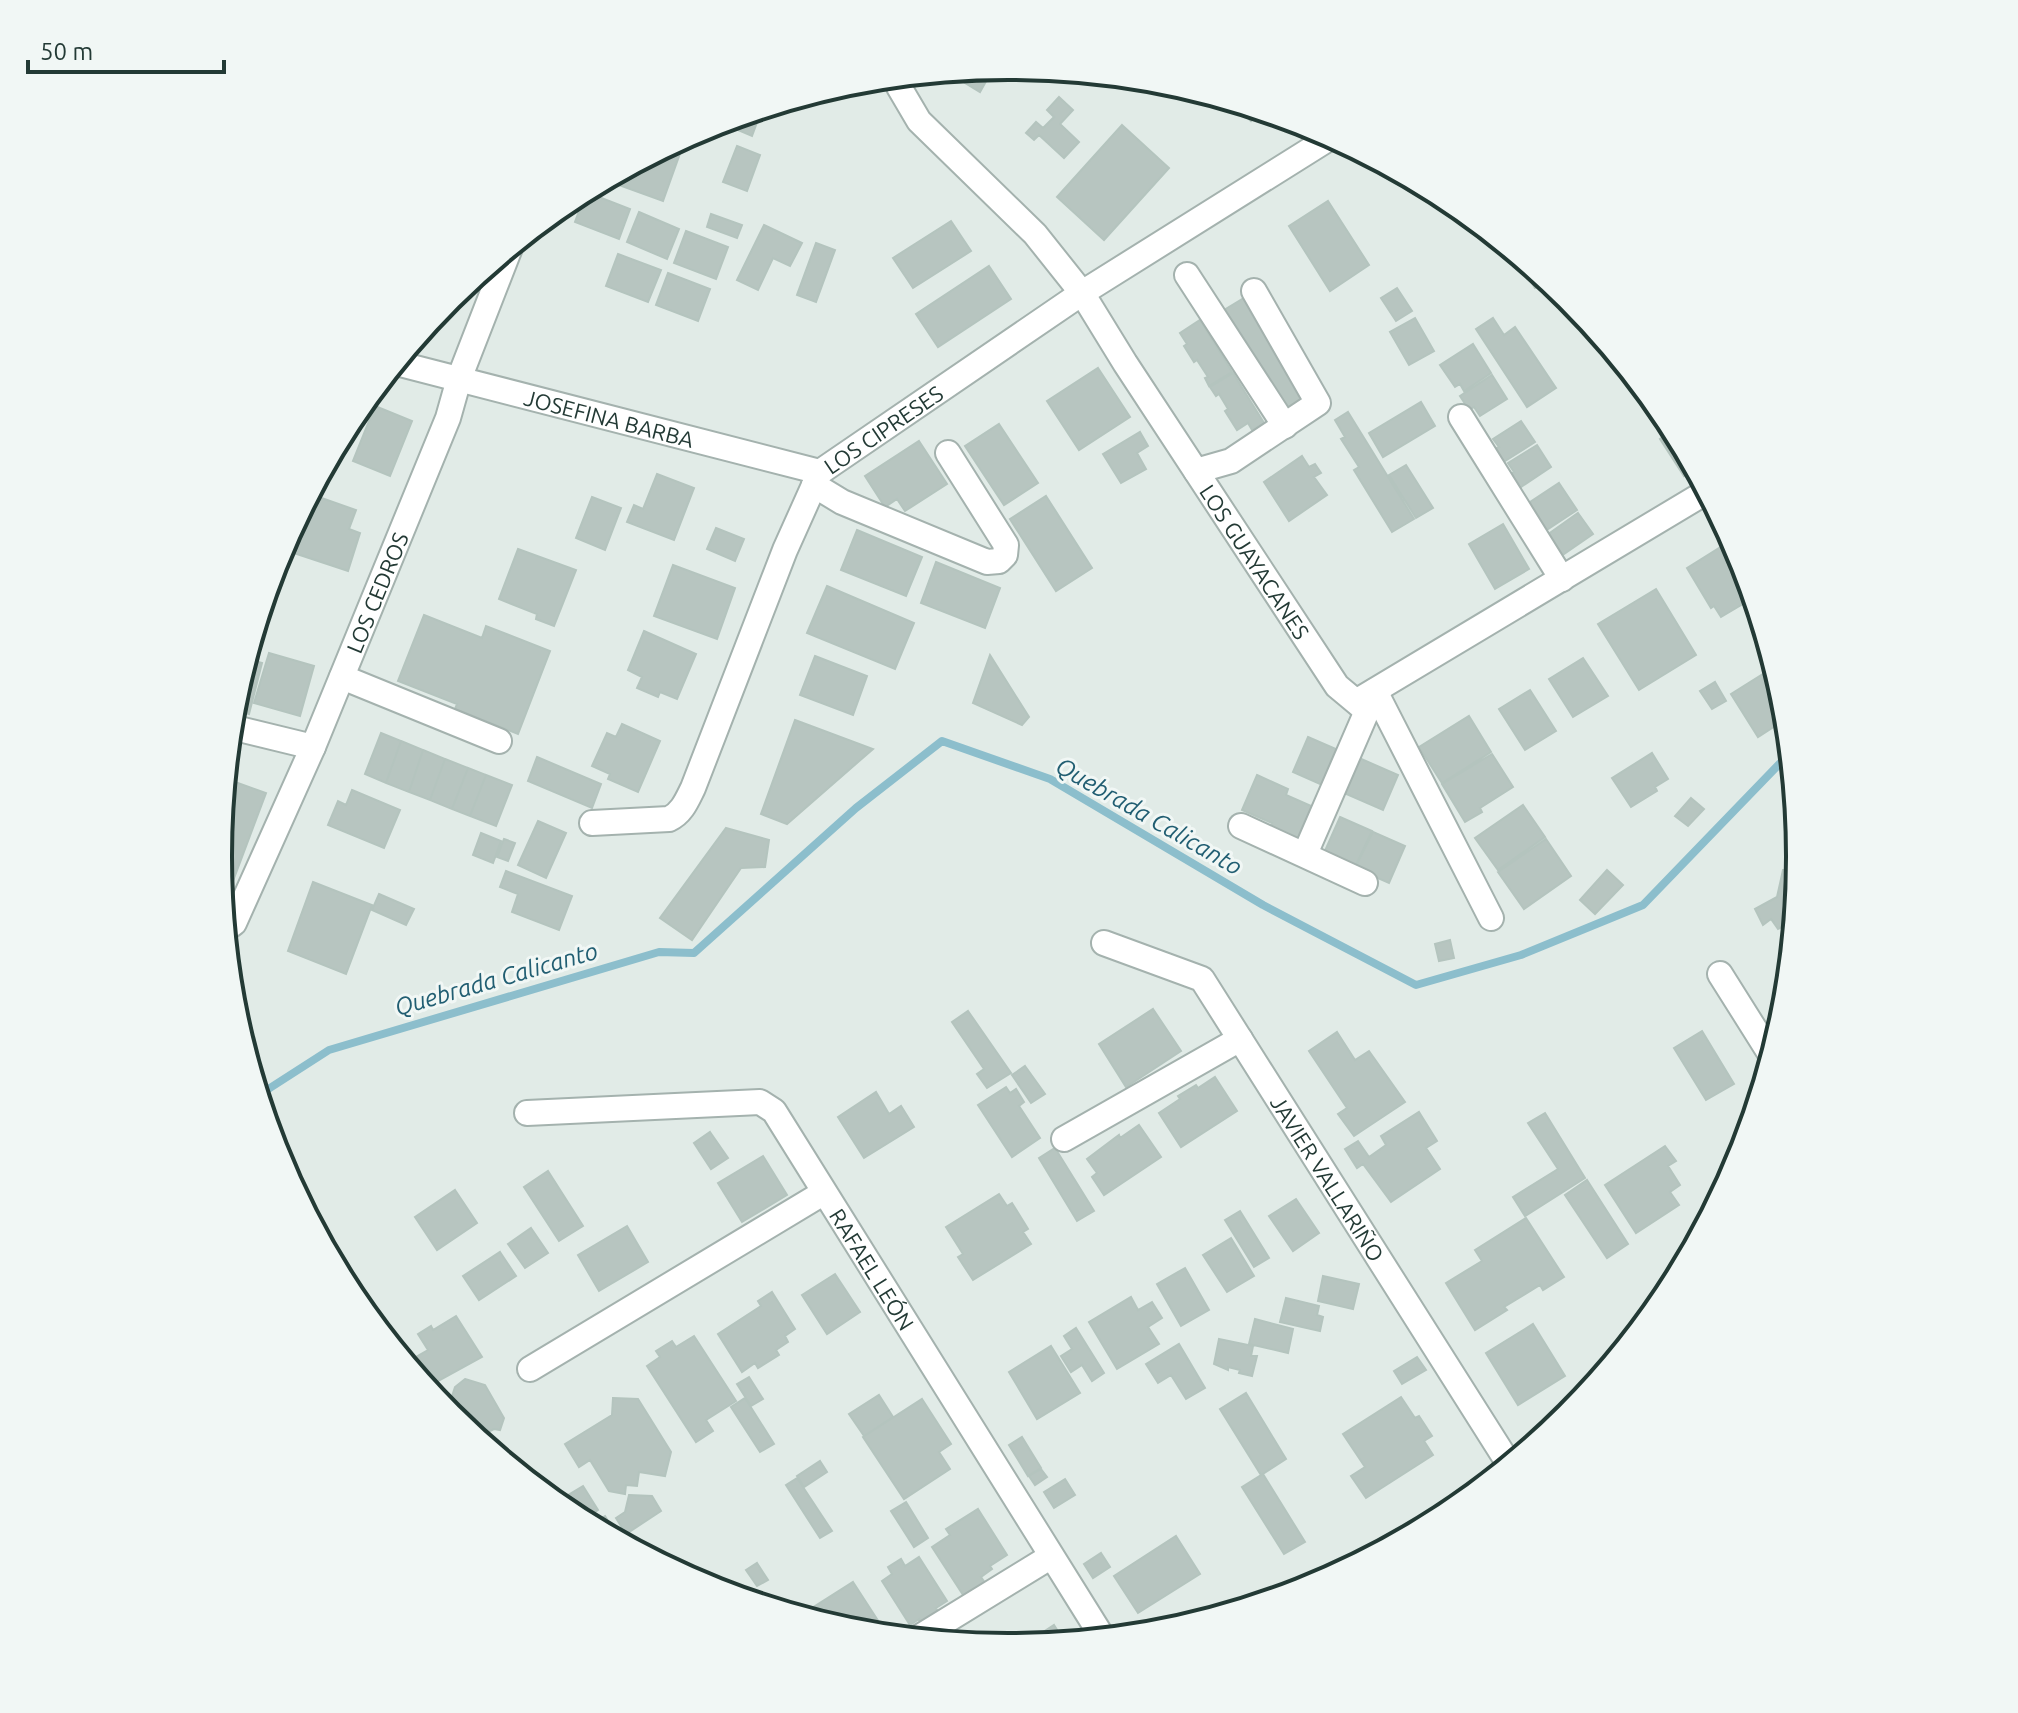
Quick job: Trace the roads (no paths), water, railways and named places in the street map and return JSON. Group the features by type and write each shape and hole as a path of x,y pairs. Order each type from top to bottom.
{"street":[{"name":"LOS GUAYACANES","path":"900,88 919,121 1035,234 1082,293 1337,686 1371,701"},
{"name":"LOS CIPRESES","path":"592,823 669,819 684,806 785,550 817,479 1082,293 1319,145"},
{"name":"LOS CEDROS","path":"235,920 342,677 448,418 459,379 502,269"},
{"path":"1187,275 1285,426"},
{"path":"1196,471 1231,461 1318,403 1254,291"},
{"name":"JOSEFINA BARBA","path":"408,366 817,479 842,502 987,562 999,561 1005,555 1006,545 948,453"},
{"path":"1461,417 1562,579"},
{"path":"1305,854 1371,701 1697,498"},
{"path":"342,677 499,741"},
{"path":"1371,701 1491,918"},
{"path":"243,730 313,747"},
{"path":"1241,826 1365,883"},
{"name":"JAVIER VALLARIÑO","path":"1104,943 1198,975 1503,1455"},
{"path":"1720,974 1763,1042"},
{"path":"1064,1139 1240,1039"},
{"name":"RAFAEL LEÓN","path":"527,1113 760,1102 774,1111 1096,1627"},
{"path":"530,1369 823,1193"},
{"path":"933,1629 1050,1557"}],"waterway":[{"name":"Quebrada Calicanto","path":"269,1089 329,1050 659,952 694,953 856,808 942,741 1050,779 1263,905 1416,985 1521,955 1643,905 1780,763"}]}
